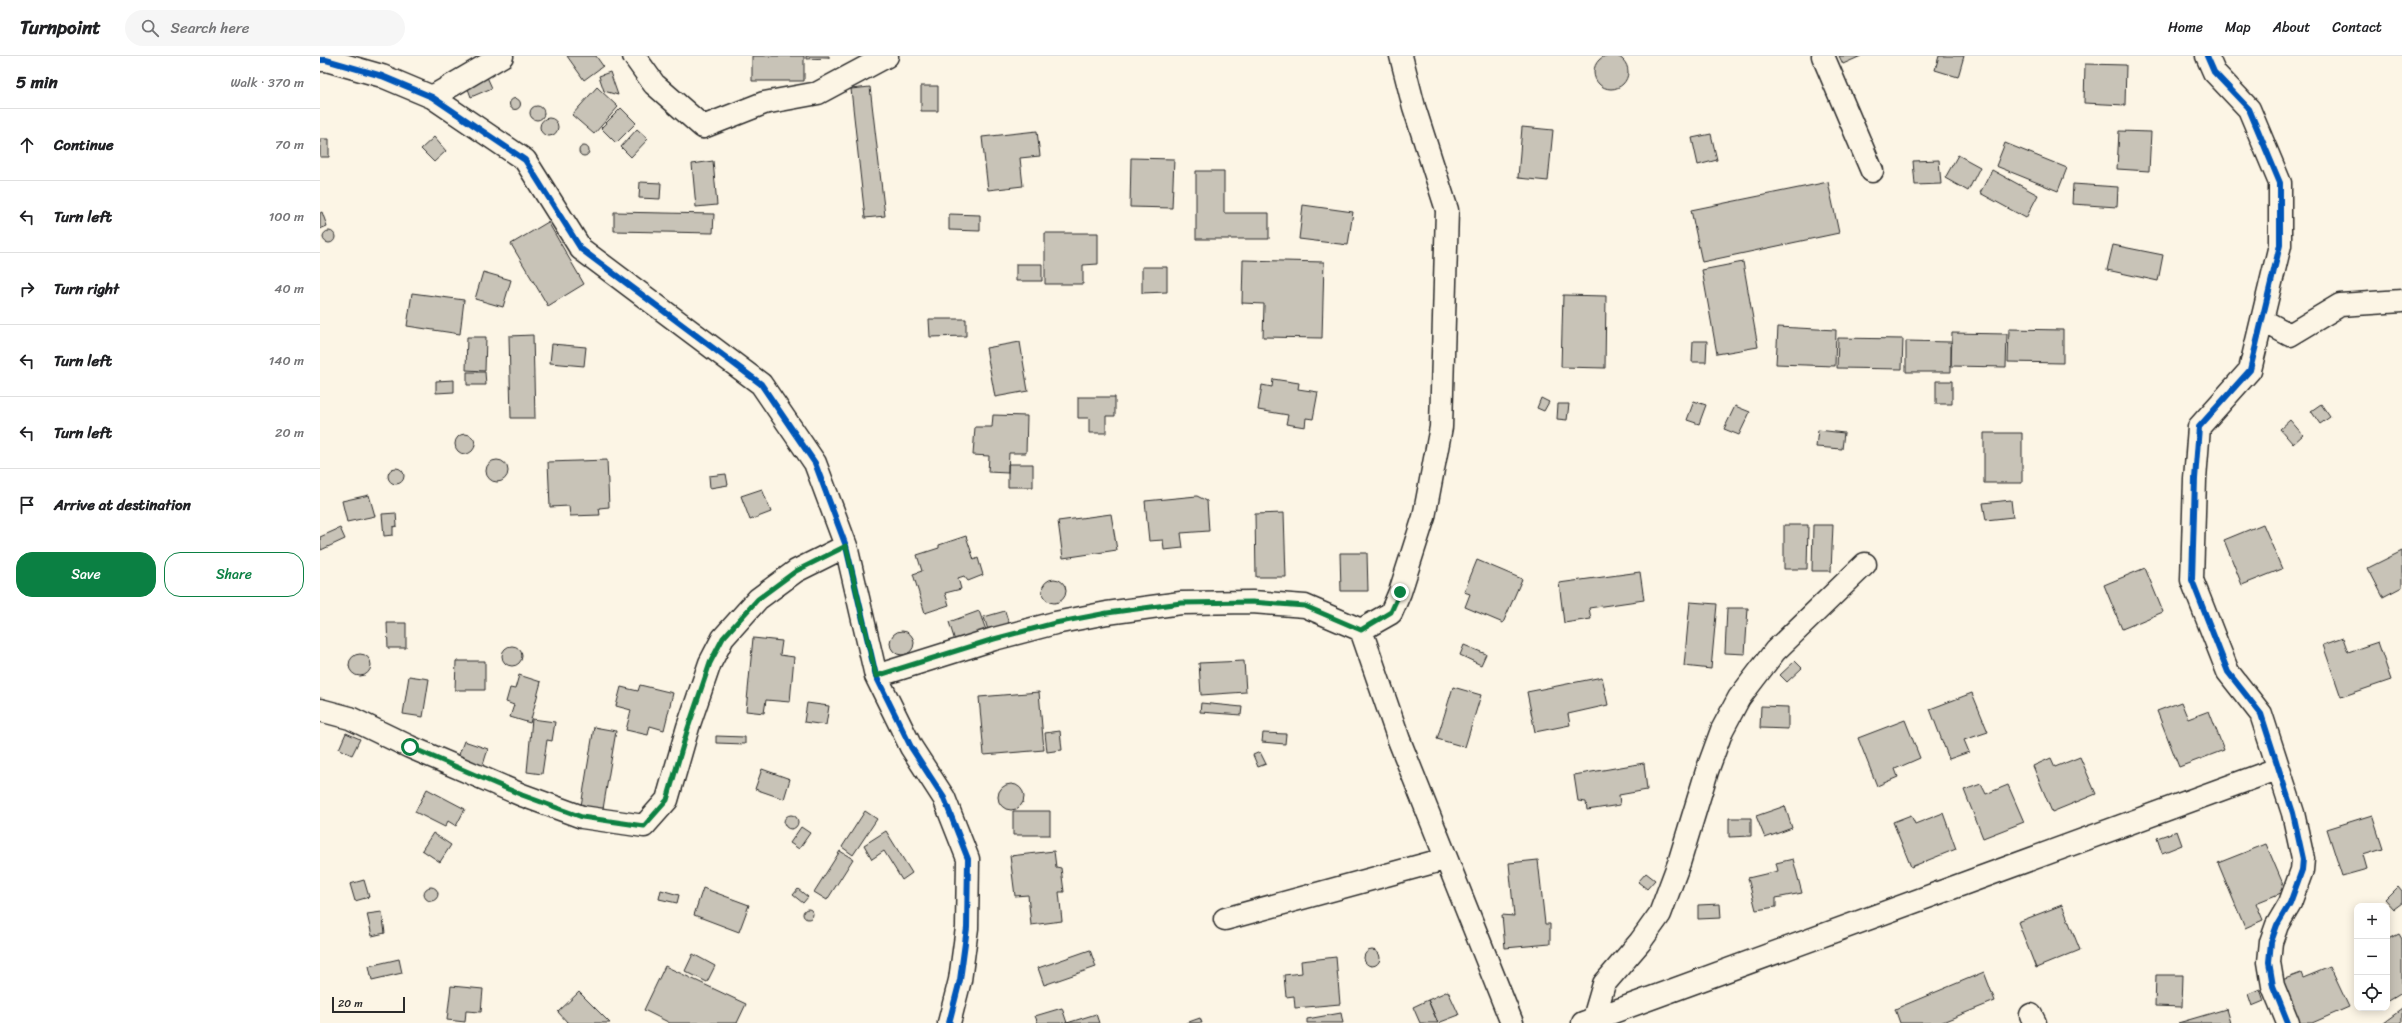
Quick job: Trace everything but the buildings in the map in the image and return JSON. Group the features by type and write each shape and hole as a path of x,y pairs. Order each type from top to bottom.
{"street":[{"path":"432,97 502,56"},
{"path":"634,56 654,84 703,127 764,103 818,93 887,56"},
{"path":"1361,630 1391,612 1400,592 1424,516 1441,427 1447,210 1414,107 1401,56"},
{"path":"1823,56 1872,171"},
{"path":"2207,56 2214,72 2249,109 2280,183 2280,245 2250,370 2199,427 2195,479 2192,580 2228,672 2261,714 2277,769 2293,813 2303,859 2299,880 2290,903 2277,925 2269,953 2269,970 2288,1023"},
{"path":"320,60 326,60 382,76 432,97 525,160 581,249 761,384 815,463 846,546 876,676 911,747 944,798 968,859 967,928 960,980 949,1023"},
{"path":"2262,320 2290,335 2340,305 2402,301"},
{"path":"320,710 350,718 410,747 522,795 582,817 644,826 667,800 688,728 710,663 723,638 758,599 796,571 846,546"},
{"path":"1588,1021 1604,984 1640,942 1660,914 1679,863 1706,771 1722,730 1739,698 1776,651 1865,564"},
{"path":"876,676 994,639 1055,623 1107,613 1181,603 1252,602 1305,606 1361,630 1399,740 1445,859 1512,1023"},
{"path":"1588,1021 2277,769"},
{"path":"1225,919 1445,859"}],"cycle path":[{"path":"2207,56 2214,72 2249,109 2280,183 2280,245 2250,370 2199,427 2195,479 2192,580 2228,672 2261,714 2293,813 2303,859 2302,870 2290,903 2277,925 2271,942 2269,962 2273,986 2288,1023"},
{"path":"320,60 326,60 382,76 432,97 525,160 581,249 761,384 815,463 846,546 876,676 911,747 944,798 968,859 967,928 960,980 949,1023"}],"route":[{"path":"410,747 522,795 582,817 619,824 644,826 667,800 688,728 710,663 723,638 738,619 758,599 796,571 846,546 876,676 994,639 1055,623 1107,613 1181,603 1252,602 1305,606 1361,630 1391,612 1400,592"}]}
